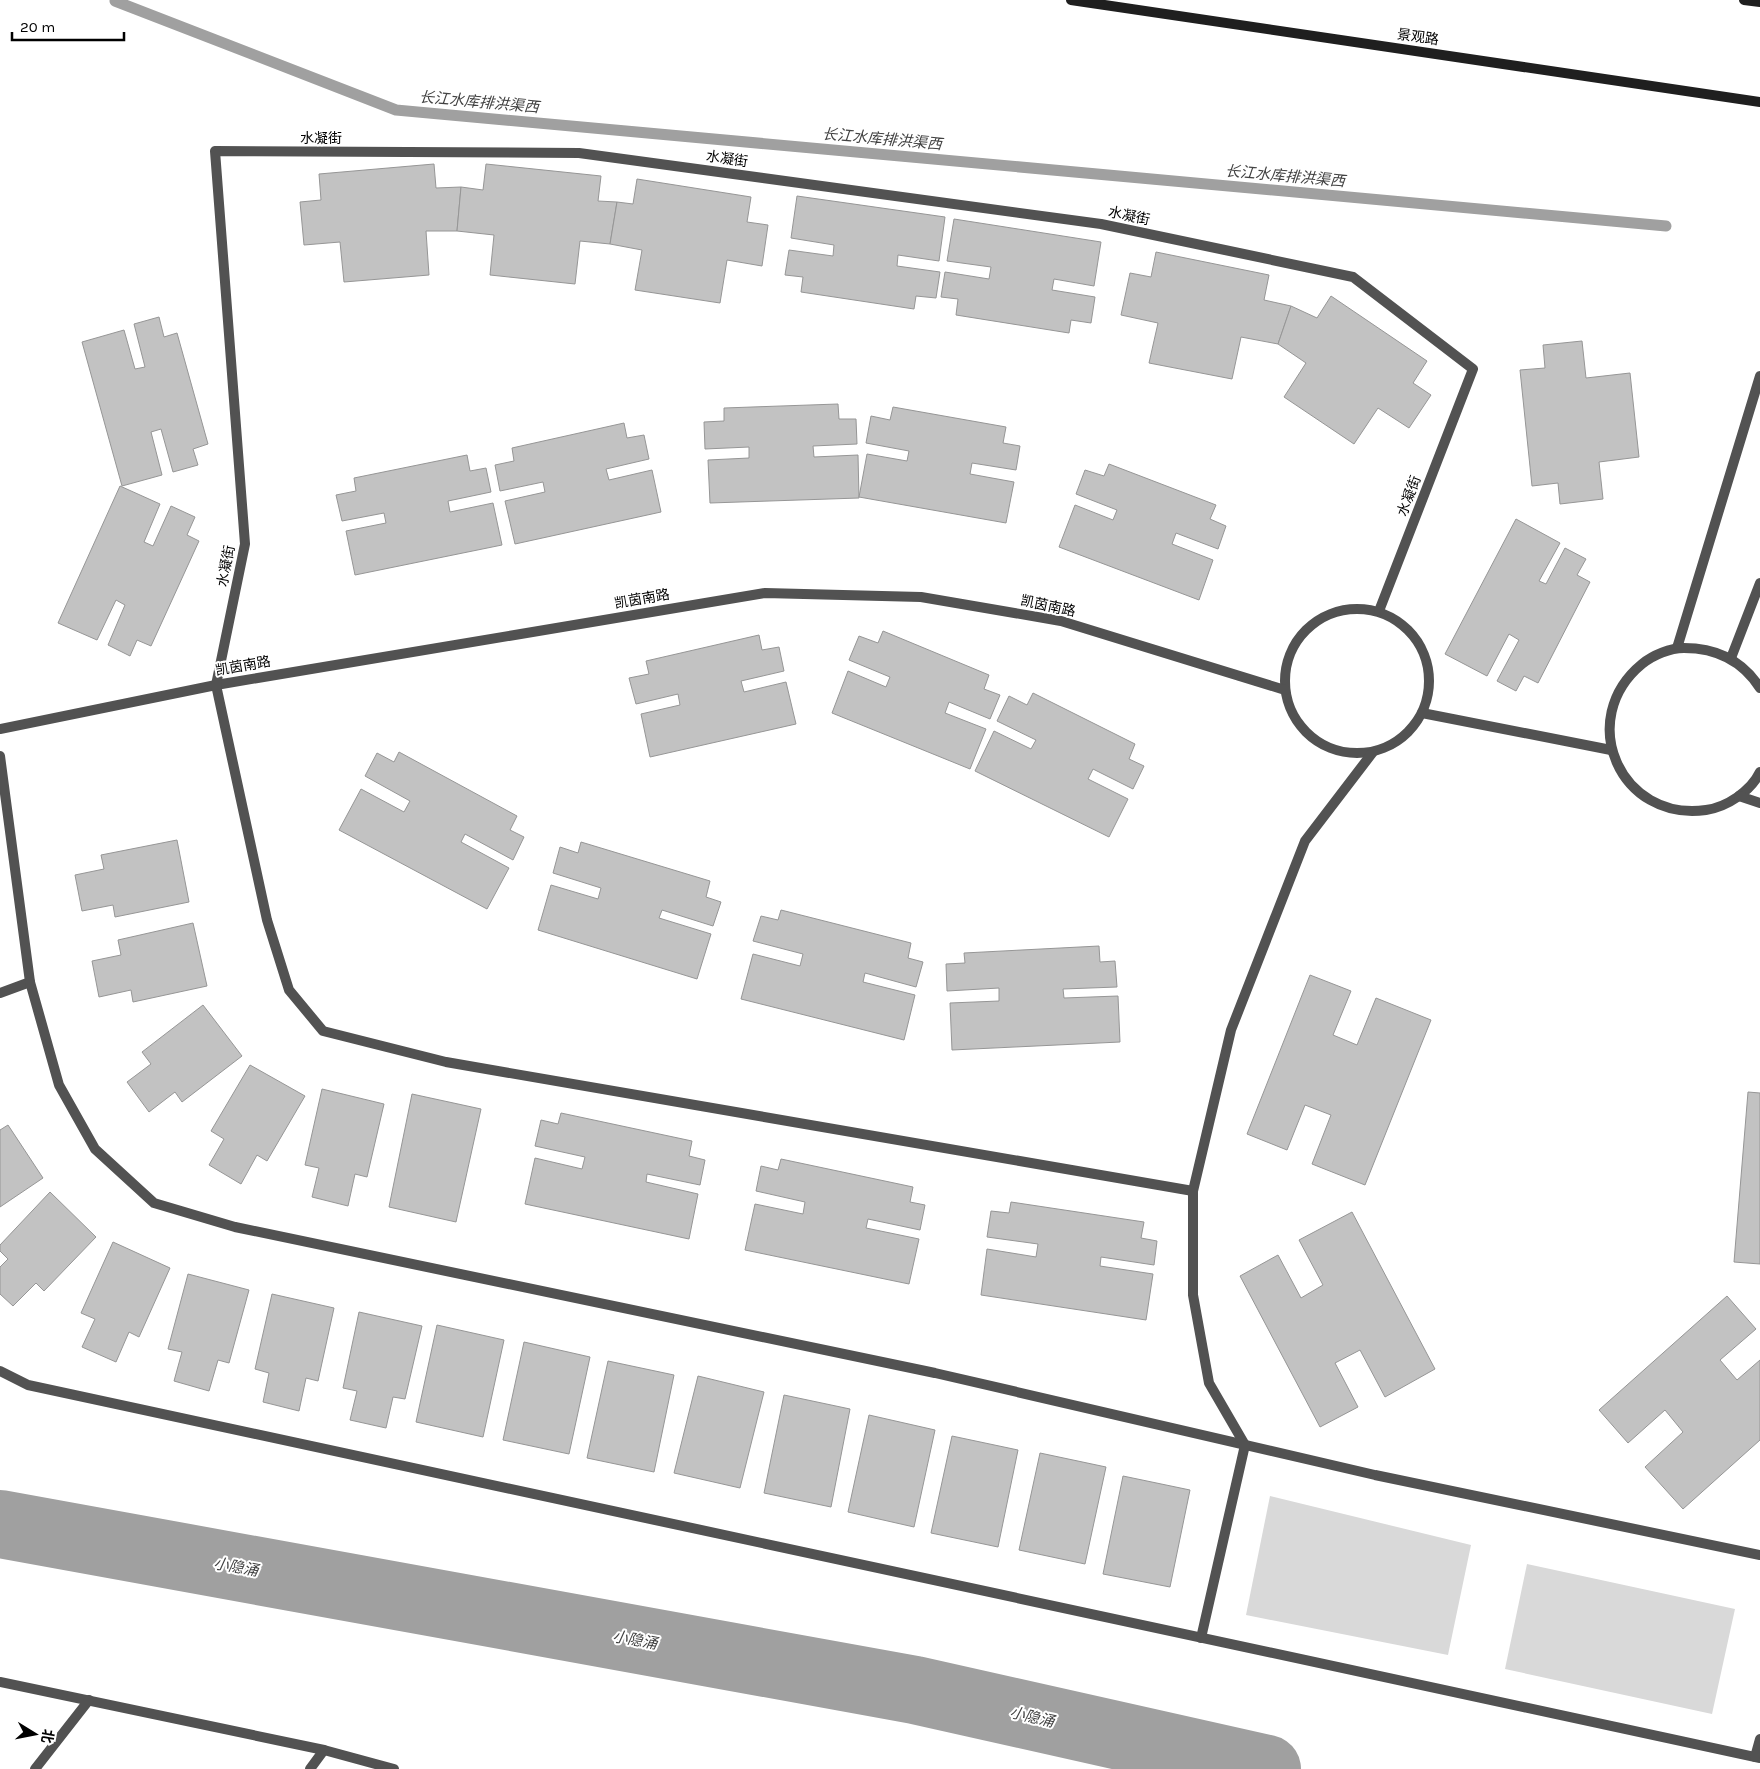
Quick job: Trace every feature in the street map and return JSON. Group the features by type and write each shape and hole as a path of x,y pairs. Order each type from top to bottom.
{"main road":[{"name":"景观路","path":"1072,0 1760,102"},
{"path":"1744,0 1760,2"}],"street":[{"name":"水凝街","path":"216,685 245,544 215,151 580,153 1101,224 1353,277 1473,369 1379,612"},
{"path":"1677,648 1760,376"},
{"path":"1731,658 1760,583"},
{"name":"凯茵南路","path":"0,729 216,685 765,593 921,597 1061,621 1285,690"},
{"path":"1201,1638 1245,1445 1209,1383 1193,1295 1193,1191 1231,1030 1305,841 1374,752 1409,732 1422,713 1429,689 1428,664 1418,642 1401,624 1379,612 1355,608 1331,613 1310,626 1294,645 1286,667 1285,690 1291,712 1304,731 1323,745 1345,753 1374,752"},
{"path":"1760,688 1752,675 1731,658 1705,648 1677,648 1650,658 1629,675 1615,698 1609,724 1611,750 1622,774 1640,794 1663,807 1688,812 1714,808 1739,796 1760,772"},
{"path":"216,685 267,920 289,990 323,1031 446,1062 1193,1191"},
{"path":"1422,713 1611,750"},
{"path":"0,756 30,982 59,1085 95,1148 154,1203 235,1227 935,1372 1374,1475 1760,1555"},
{"path":"1739,796 1760,803"},
{"path":"0,993 30,982"},
{"path":"0,1371 28,1384 1758,1757 1760,1739"},
{"path":"0,1682 324,1750 394,1769"},
{"path":"35,1769 89,1700"},
{"path":"310,1769 324,1750"}],"shaded area":[{"path":"1270,1496 1471,1545 1448,1655 1246,1615"},
{"path":"1527,1564 1735,1609 1712,1714 1505,1669"}],"building":[{"path":"434,164 436,188 461,187 457,231 426,231 429,275 344,282 340,242 304,245 300,202 321,200 319,174"},
{"path":"486,164 601,176 598,201 617,202 610,244 580,241 575,284 490,275 494,235 457,231 461,187 483,190"},
{"path":"637,179 751,197 747,222 768,225 762,266 727,260 720,303 635,290 642,250 610,244 617,202 633,204"},
{"path":"797,196 945,217 939,261 898,255 897,266 940,272 936,298 916,296 914,309 801,292 803,277 785,275 789,250 833,256 834,245 791,238"},
{"path":"954,219 1101,242 1094,286 1054,279 1052,290 1095,297 1091,323 1071,320 1069,333 956,315 958,299 941,297 945,272 989,279 991,267 947,261"},
{"path":"1156,252 1269,275 1264,300 1291,306 1278,344 1241,337 1232,379 1149,363 1158,323 1121,315 1130,273 1151,277"},
{"path":"1331,296 1427,361 1413,383 1431,395 1409,428 1378,408 1354,444 1284,397 1306,363 1278,344 1291,306 1317,318"},
{"path":"159,317 164,337 177,333 208,444 193,449 198,465 173,472 161,429 151,432 162,475 122,486 82,342 124,330 135,369 145,367 134,324"},
{"path":"1582,341 1586,378 1630,373 1639,457 1599,462 1603,499 1560,504 1558,483 1532,486 1520,370 1545,368 1543,345"},
{"path":"838,404 839,419 856,419 857,444 813,446 814,457 858,455 859,498 710,503 708,460 749,458 749,447 705,449 704,422 724,421 724,408"},
{"path":"893,407 1006,427 1003,443 1020,446 1016,470 972,463 970,474 1014,482 1006,523 859,497 867,454 907,461 909,451 866,443 871,416 890,420"},
{"path":"624,423 627,438 644,435 649,459 606,469 609,480 652,470 661,512 515,544 505,501 545,492 543,482 500,491 495,465 514,461 512,448"},
{"path":"467,455 470,471 486,468 491,492 448,501 450,512 493,503 502,545 355,575 346,531 386,523 384,513 342,521 336,495 356,491 354,478"},
{"path":"1109,464 1216,505 1210,519 1226,526 1218,549 1176,533 1172,544 1213,560 1199,600 1059,547 1075,505 1113,520 1117,510 1076,494 1085,470 1104,476"},
{"path":"120,486 160,504 144,542 153,546 171,506 195,517 187,535 199,541 151,646 137,640 130,656 108,645 125,605 116,600 97,640 58,623"},
{"path":"1516,519 1560,543 1539,581 1546,584 1565,548 1586,559 1577,575 1590,582 1538,683 1524,676 1516,691 1497,681 1519,640 1509,634 1487,676 1445,654"},
{"path":"883,631 989,675 984,689 1000,695 990,719 949,702 945,713 986,729 970,769 832,713 848,671 886,687 890,677 849,660 859,636 878,643"},
{"path":"759,635 762,650 779,647 784,671 741,681 744,692 786,682 796,724 650,757 641,714 680,705 678,694 636,704 629,678 649,674 646,661"},
{"path":"1033,693 1135,744 1129,759 1144,766 1133,789 1093,769 1088,779 1128,799 1109,837 975,771 994,731 1031,749 1036,740 997,721 1009,696 1027,705"},
{"path":"399,752 517,816 510,830 524,837 513,860 465,834 461,842 509,868 487,909 339,830 361,789 404,812 410,801 365,776 377,753 394,762"},
{"path":"177,840 189,902 115,917 113,905 82,911 75,875 104,869 101,855"},
{"path":"581,842 710,881 706,897 721,902 713,926 662,910 659,918 711,934 697,979 538,930 551,885 598,899 601,888 553,873 560,847 578,853"},
{"path":"781,910 911,943 908,958 923,962 916,987 865,973 863,982 915,995 904,1040 741,999 753,954 800,966 803,954 753,941 761,916 778,920"},
{"path":"193,923 207,986 133,1002 131,990 99,997 92,961 121,955 118,940"},
{"path":"1099,946 1100,962 1115,961 1117,987 1063,989 1064,998 1118,996 1120,1042 952,1050 950,1003 999,1001 999,988 947,991 946,964 965,963 964,953"},
{"path":"1310,975 1351,991 1333,1035 1357,1045 1376,998 1431,1020 1365,1185 1312,1164 1331,1115 1305,1105 1287,1150 1247,1134"},
{"path":"203,1005 242,1056 182,1102 175,1092 149,1112 127,1082 151,1064 142,1052"},
{"path":"250,1065 305,1096 267,1161 257,1155 241,1184 209,1165 224,1139 211,1131"},
{"path":"322,1089 384,1104 367,1177 355,1174 348,1206 312,1197 319,1168 305,1165"},
{"path":"1748,1092 1760,1093 1760,1264 1734,1262"},
{"path":"412,1094 481,1109 456,1222 389,1207"},
{"path":"561,1113 692,1141 689,1156 705,1160 700,1185 647,1174 646,1182 698,1194 689,1239 525,1204 535,1158 582,1169 585,1157 535,1146 541,1120 558,1124"},
{"path":"8,1125 43,1178 0,1207 0,1130"},
{"path":"781,1159 913,1187 910,1202 925,1205 920,1230 868,1219 866,1228 919,1239 909,1284 745,1250 755,1204 803,1214 805,1202 756,1191 761,1166 778,1170"},
{"path":"50,1192 96,1237 44,1291 36,1283 13,1306 0,1294 0,1267 8,1259 0,1251 0,1245"},
{"path":"1011,1202 1144,1222 1141,1238 1157,1241 1154,1265 1101,1257 1100,1266 1153,1274 1146,1320 981,1295 987,1249 1036,1257 1038,1244 987,1237 991,1211 1009,1213"},
{"path":"1352,1212 1435,1369 1385,1397 1360,1350 1335,1363 1358,1407 1320,1427 1240,1276 1278,1255 1301,1298 1323,1285 1299,1240"},
{"path":"113,1242 170,1268 139,1337 129,1332 116,1362 82,1347 95,1319 81,1313"},
{"path":"188,1274 249,1290 229,1363 218,1360 209,1391 174,1381 182,1352 168,1349"},
{"path":"272,1294 334,1308 318,1381 306,1378 299,1411 263,1402 269,1373 255,1369"},
{"path":"1727,1296 1756,1329 1720,1360 1737,1380 1760,1360 1760,1440 1683,1509 1645,1467 1683,1432 1665,1410 1628,1443 1599,1410"},
{"path":"359,1312 422,1326 405,1399 393,1397 386,1428 350,1420 357,1391 343,1388"},
{"path":"437,1325 504,1340 483,1437 416,1422"},
{"path":"524,1342 590,1357 569,1454 503,1440"},
{"path":"608,1361 674,1375 654,1472 587,1458"},
{"path":"698,1376 764,1392 740,1488 674,1473"},
{"path":"784,1395 850,1409 831,1507 764,1493"},
{"path":"869,1415 935,1430 914,1527 848,1512"},
{"path":"952,1436 1018,1450 998,1547 931,1533"},
{"path":"1040,1453 1106,1467 1085,1564 1019,1550"},
{"path":"1123,1476 1190,1490 1170,1587 1103,1574"}],"waterway":[{"name":"长江水库排洪渠西","path":"115,1 396,110 1666,226"},
{"name":"小隐涌","path":"0,1524 915,1690 1267,1769"}]}
